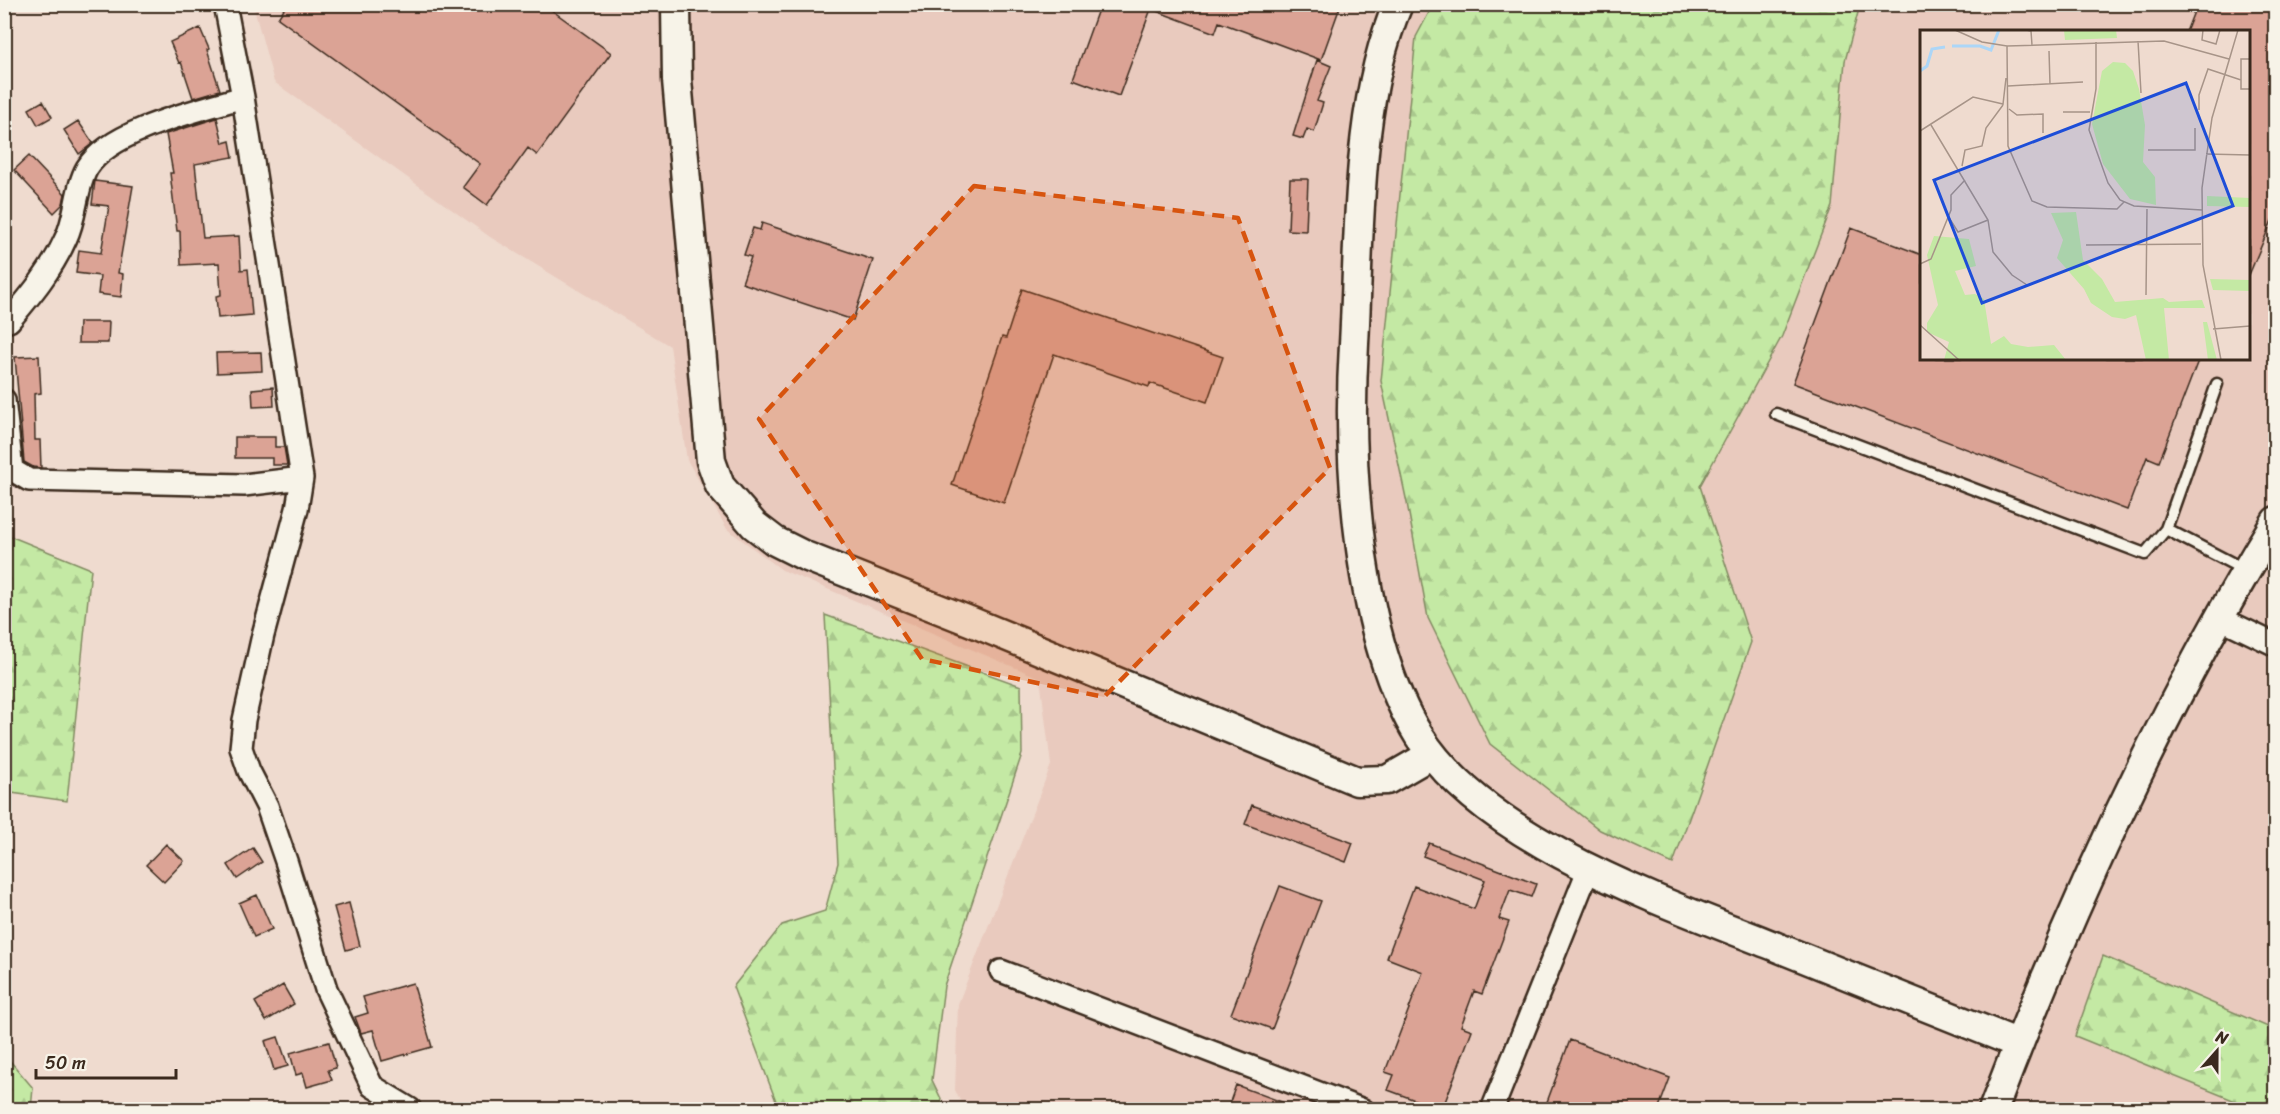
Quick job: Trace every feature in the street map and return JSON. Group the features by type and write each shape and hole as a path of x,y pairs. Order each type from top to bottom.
{"street":[{"path":"225,4 243,97 302,478 297,509 263,635 244,720 241,748 249,771 267,806 326,989 372,1086 410,1109"},
{"path":"676,4 677,80 711,461 720,486 754,525 775,541 805,556 982,626 1357,781 1387,780 1432,754"},
{"path":"1398,4 1375,73 1365,139 1352,378 1354,468 1360,549 1379,637 1409,718 1432,754 1466,790 1497,813 1588,868 1649,897 2019,1044"},
{"path":"4,322 9,321 39,285 67,238 87,168 107,149 139,130 243,97"},
{"path":"4,400 12,470 29,480 244,485 302,478"},
{"path":"1993,1110 2096,862 2152,746 2246,570 2276,521"},
{"path":"2220,618 2276,645"},
{"path":"1492,1110 1588,868"},
{"path":"1001,971 1363,1110"}],"lane":[{"path":"1776,414 2145,554 2166,529 2217,384"},
{"path":"2166,529 2246,570"}],"highlighted area":[{"path":"974,186 1238,218 1330,468 1104,697 922,659 759,419"}],"shaded area":[{"path":"253,5 2275,5 2275,1109 964,1109 955,1090 958,1004 1051,765 1040,678 782,570 727,529 687,460 670,346 490,237 274,82"}],"green space":[{"path":"1433,5 1860,5 1845,61 1832,206 1782,336 1700,486 1751,642 1673,864 1600,830 1490,744 1428,618 1381,381 1416,37"},
{"path":"5,534 91,569 67,801 5,792"},
{"path":"825,615 1021,686 1022,754 944,986 932,1080 946,1109 779,1109 733,987 782,925 825,911 838,863"},
{"path":"2103,956 2275,1030 2275,1109 2255,1109 2075,1036"},
{"path":"5,1055 33,1088 31,1109 5,1109"}],"building":[{"path":"287,4 543,4 611,53 537,155 528,148 487,205 463,187 480,164 278,18"},
{"path":"1100,4 1341,4 1321,60 1219,22 1215,33 1151,9 1119,96 1073,79"},
{"path":"2197,4 2276,4 2276,211 2250,273 2250,30 2187,30"},
{"path":"200,28 209,49 207,50 220,90 193,98 181,62 179,63 170,42"},
{"path":"1317,60 1331,66 1317,101 1323,103 1314,132 1307,129 1303,139 1293,136"},
{"path":"43,101 52,117 38,125 29,109"},
{"path":"217,118 223,143 230,141 233,157 195,164 203,238 239,236 241,270 248,269 252,315 218,318 216,296 221,295 219,263 181,265 180,231 177,231 170,173 173,173 166,134"},
{"path":"78,121 93,143 79,154 64,130"},
{"path":"29,156 65,194 63,204 54,213 14,170"},
{"path":"1290,179 1308,179 1306,231 1288,230"},
{"path":"95,181 133,186 118,273 123,274 121,297 98,294 100,276 76,273 79,250 101,253 109,206 92,204"},
{"path":"762,223 873,260 853,320 742,283 751,257 744,255 753,228 760,230"},
{"path":"1851,228 1920,254 1920,360 2198,360 2159,462 2147,457 2127,510 1793,383"},
{"path":"1022,289 1223,357 1207,402 1150,383 1149,387 1054,354 1004,503 952,485 1002,337 1006,338"},
{"path":"79,322 109,322 108,343 78,343"},
{"path":"261,352 262,371 217,373 216,353"},
{"path":"39,356 41,393 34,394 35,440 40,440 41,468 24,462 15,357"},
{"path":"273,387 274,406 253,407 252,389"},
{"path":"235,437 275,437 275,447 284,447 287,465 272,465 272,458 235,458"},
{"path":"1252,805 1353,843 1346,862 1245,824"},
{"path":"1429,843 1536,884 1531,897 1510,890 1499,919 1509,922 1482,994 1474,991 1461,1026 1472,1030 1442,1110 1388,1090 1394,1075 1385,1072 1423,972 1387,958 1414,886 1474,909 1485,880 1423,856"},
{"path":"166,844 184,861 164,882 146,865"},
{"path":"253,848 262,862 237,879 228,865"},
{"path":"1280,886 1321,901 1272,1029 1231,1014"},
{"path":"257,895 272,929 254,937 239,903"},
{"path":"349,903 360,946 346,950 334,907"},
{"path":"413,983 432,1047 382,1061 373,1030 361,1033 355,1017 368,1013 363,997"},
{"path":"283,985 294,1004 266,1021 255,1002"},
{"path":"278,1037 288,1066 274,1070 265,1041"},
{"path":"1570,1040 1670,1078 1658,1110 1544,1110"},
{"path":"329,1042 336,1068 328,1070 332,1080 307,1087 303,1073 296,1075 290,1053"},
{"path":"1236,1085 1298,1108 1298,1110 1227,1110"}]}
